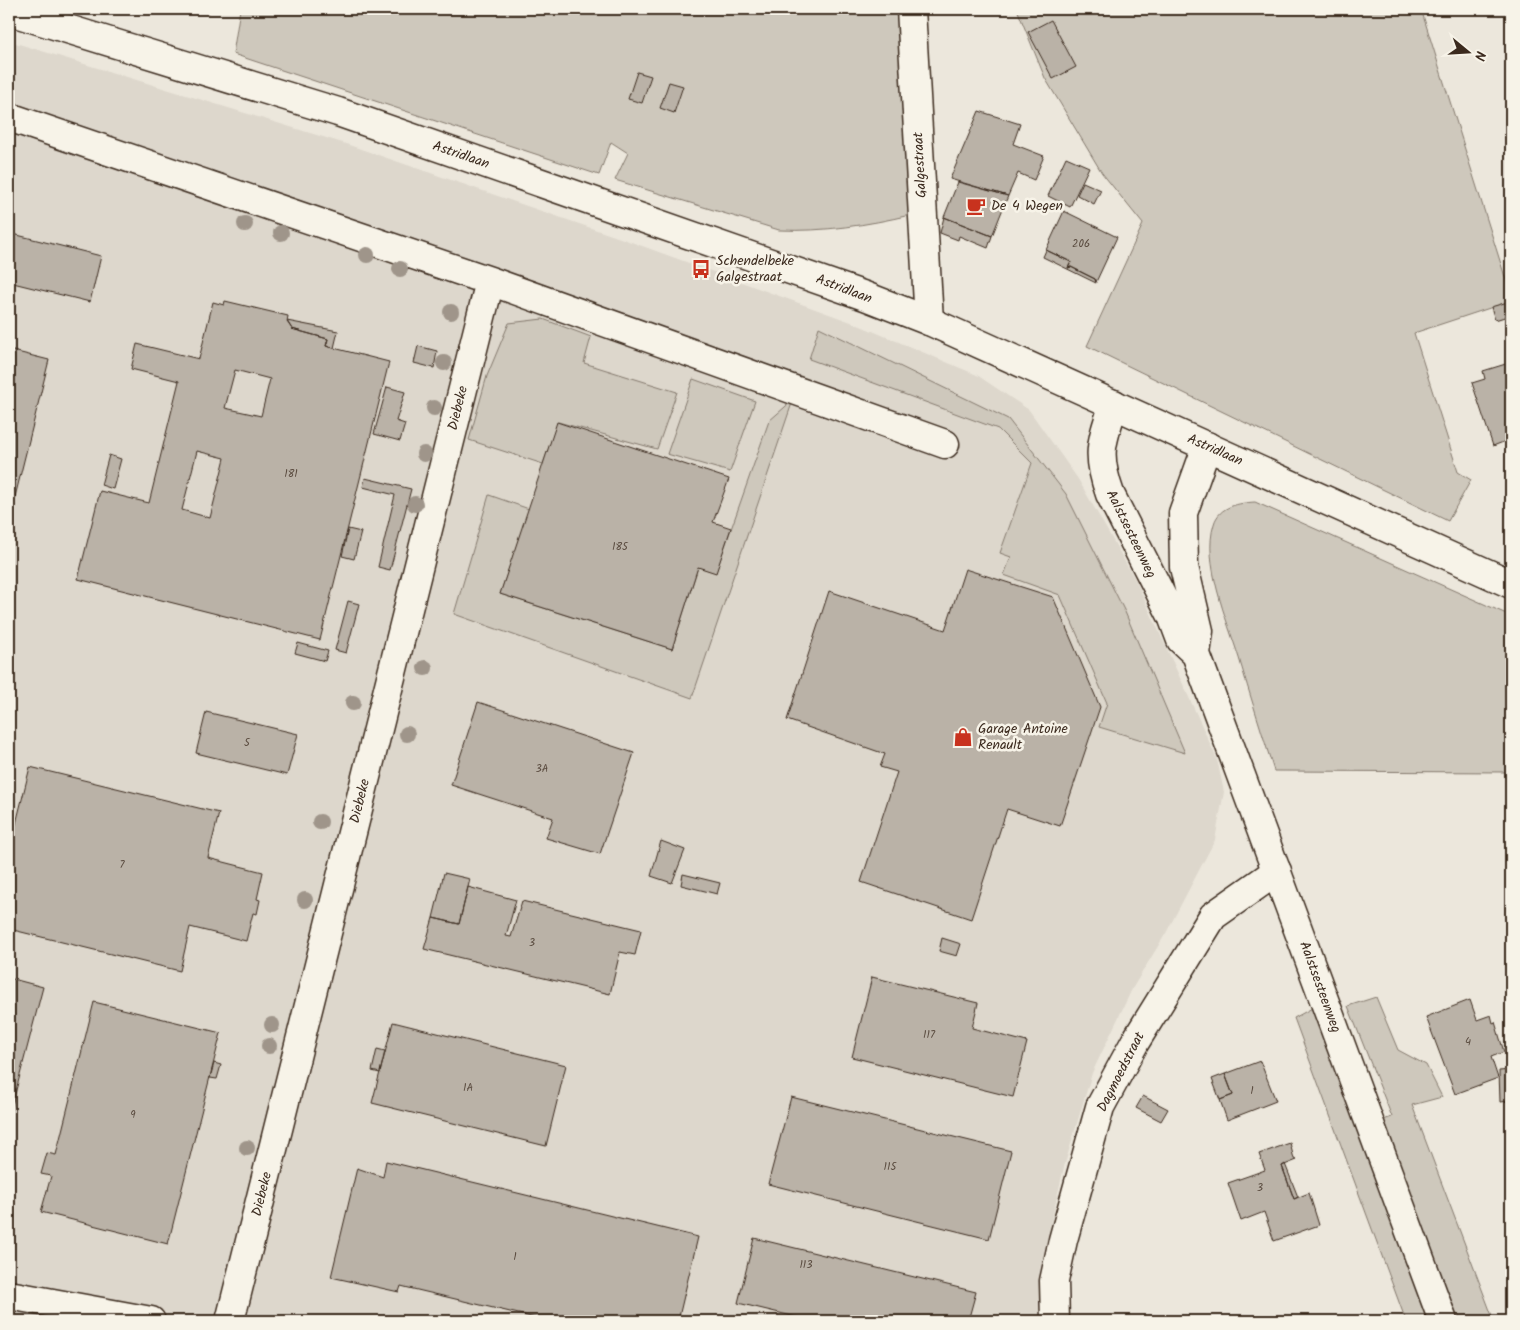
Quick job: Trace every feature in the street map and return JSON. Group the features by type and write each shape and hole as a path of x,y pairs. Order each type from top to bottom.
{"street":[{"name":"Galgestraat","path":"911,9 929,321"},
{"name":"Astridlaan","path":"9,10 338,112 794,270 929,321 1511,584"},
{"path":"9,117 490,281 945,444"},
{"name":"Diebeke","path":"230,1321 490,281"},
{"name":"Aalstsesteenweg","path":"1114,404 1101,444 1103,474 1110,494 1172,616 1182,640 1196,654 1443,1321"},
{"name":"Aalstsesteenweg","path":"1196,654 1199,631 1184,567 1183,513 1207,446"},
{"name":"Dagmoedstraat","path":"1055,1321 1054,1281 1063,1240 1100,1107 1135,1042 1213,916 1277,870"},
{"path":"9,1295 151,1321"}],"shaded area":[{"path":"240,9 897,9 910,215 845,227 779,230 615,180 628,153 611,142 599,175 233,54"},
{"path":"1017,9 1421,9 1511,296 1511,301 1414,333 1458,472 1471,480 1448,521 1087,346 1143,224 1102,173 1045,78"},
{"path":"9,41 346,144 623,239 851,322 977,375 1029,410 1078,479 1136,581 1217,759 1224,792 1215,840 1166,933 1132,989 1092,1073 1064,1167 1040,1271 1039,1321 9,1321"},
{"path":"543,319 591,337 584,363 677,392 657,449 558,422 543,464 469,440 487,376 509,323"},
{"path":"819,327 1008,419 1066,494 1125,612 1185,753 1099,727 1107,703 1060,595 1004,575 1011,557 1000,553 1032,463 998,429 809,359"},
{"path":"693,379 755,401 730,472 667,454"},
{"path":"793,400 692,698 454,614 489,495 529,509 500,594 672,649 698,567 716,572 769,421"},
{"path":"1255,502 1511,616 1511,772 1274,771 1223,609 1213,573 1211,556 1211,539 1214,524 1220,513 1236,505"},
{"path":"1376,997 1398,1050 1426,1065 1442,1097 1412,1105 1494,1321 1406,1321 1294,1018 1316,1006 1361,1128 1392,1117 1348,1006"}],"building":[{"path":"196,9 213,9 208,13"},
{"path":"1051,20 1076,67 1053,79 1028,32"},
{"path":"637,72 651,76 642,103 628,99"},
{"path":"669,82 683,86 674,113 660,108"},
{"path":"979,111 1020,124 1013,144 1044,156 1034,180 1018,173 1008,196 950,179"},
{"path":"1066,157 1089,167 1070,207 1048,196"},
{"name":"De 4 Wegen","path":"958,182 1008,196 992,236 944,217"},
{"path":"1083,182 1101,190 1094,204 1077,195"},
{"path":"1064,211 1117,237 1096,282 1095,279 1071,267 1068,268 1071,262 1046,250"},
{"path":"944,217 992,236 988,248 959,236 958,240 940,233"},
{"path":"9,233 101,256 90,302 9,282"},
{"path":"1046,250 1071,262 1068,268 1071,267 1095,279 1096,283 1043,257"},
{"path":"225,301 288,316 287,322 292,329 328,339 326,346 389,362 320,640 78,579 100,491 149,503 179,381 131,369 137,344 199,359 213,302 224,305","holes":["235,370 270,379 261,416 225,408","197,451 225,458 210,518 182,510"]},
{"path":"1511,301 1511,315 1495,320 1491,307"},
{"path":"287,321 338,331 334,348 326,346 328,339 292,329"},
{"path":"418,346 437,351 434,368 414,363"},
{"path":"9,350 49,360 9,521"},
{"path":"1509,363 1511,371 1511,439 1493,446 1472,383 1485,379 1483,371"},
{"path":"387,387 405,392 396,421 405,424 400,441 374,434"},
{"path":"557,422 729,479 713,522 731,528 716,573 698,567 672,649 500,594"},
{"path":"109,455 121,459 113,489 101,485"},
{"path":"365,478 411,489 390,570 378,567 395,495 363,487"},
{"path":"348,529 361,532 354,559 342,556"},
{"name":"Garage Antoine Renault","path":"965,569 1053,597 1100,707 1060,826 1007,809 971,919 861,882 897,772 880,767 885,754 787,720 829,591 945,630"},
{"path":"348,601 359,604 346,653 335,650"},
{"path":"298,643 328,651 325,661 295,653"},
{"path":"478,702 634,753 600,854 546,838 553,818 451,785"},
{"path":"206,712 298,734 287,775 196,753"},
{"path":"30,767 219,813 208,858 263,872 257,899 260,900 257,914 253,913 246,941 190,927 180,971 9,929 9,852"},
{"path":"661,841 685,850 672,883 651,876"},
{"path":"444,873 470,879 459,924 433,918"},
{"path":"683,874 720,883 717,894 681,885"},
{"path":"468,887 516,900 506,936 511,937 522,901 641,930 635,955 620,952 610,994 424,949 433,918 459,924"},
{"path":"942,938 961,944 957,956 939,951"},
{"path":"872,977 978,1003 972,1028 1027,1042 1013,1097 852,1057"},
{"path":"9,978 43,987 9,1117"},
{"path":"1470,1000 1477,1020 1491,1015 1504,1052 1491,1057 1498,1078 1455,1094 1426,1017"},
{"path":"94,1002 221,1033 168,1244 41,1212 51,1176 41,1174 47,1153 56,1155"},
{"path":"393,1022 566,1065 546,1146 372,1103"},
{"path":"377,1049 385,1051 380,1073 372,1071"},
{"path":"1260,1061 1276,1101 1227,1120 1220,1100 1233,1095 1225,1074"},
{"path":"214,1063 221,1065 217,1079 210,1078"},
{"path":"1511,1070 1511,1101 1500,1102 1499,1071"},
{"path":"1225,1074 1233,1095 1220,1100 1212,1079"},
{"path":"1143,1096 1168,1109 1161,1121 1136,1108"},
{"path":"791,1097 1011,1151 989,1239 768,1184"},
{"path":"1290,1143 1294,1159 1297,1160 1282,1166 1294,1199 1309,1193 1319,1225 1274,1241 1264,1212 1241,1221 1228,1183 1265,1170 1259,1154"},
{"path":"386,1161 698,1237 678,1321 548,1321 401,1286 399,1292 331,1277 357,1168 383,1177"},
{"path":"1285,1164 1298,1197 1294,1199 1282,1166"},
{"path":"754,1238 976,1292 968,1321 813,1321 738,1303"}],"place":[{"name":"De 4 Wegen","path":"976,206"},
{"name":"Schendelbeke Galgestraat","path":"701,269"},
{"name":"Garage Antoine Renault","path":"963,737"}]}
